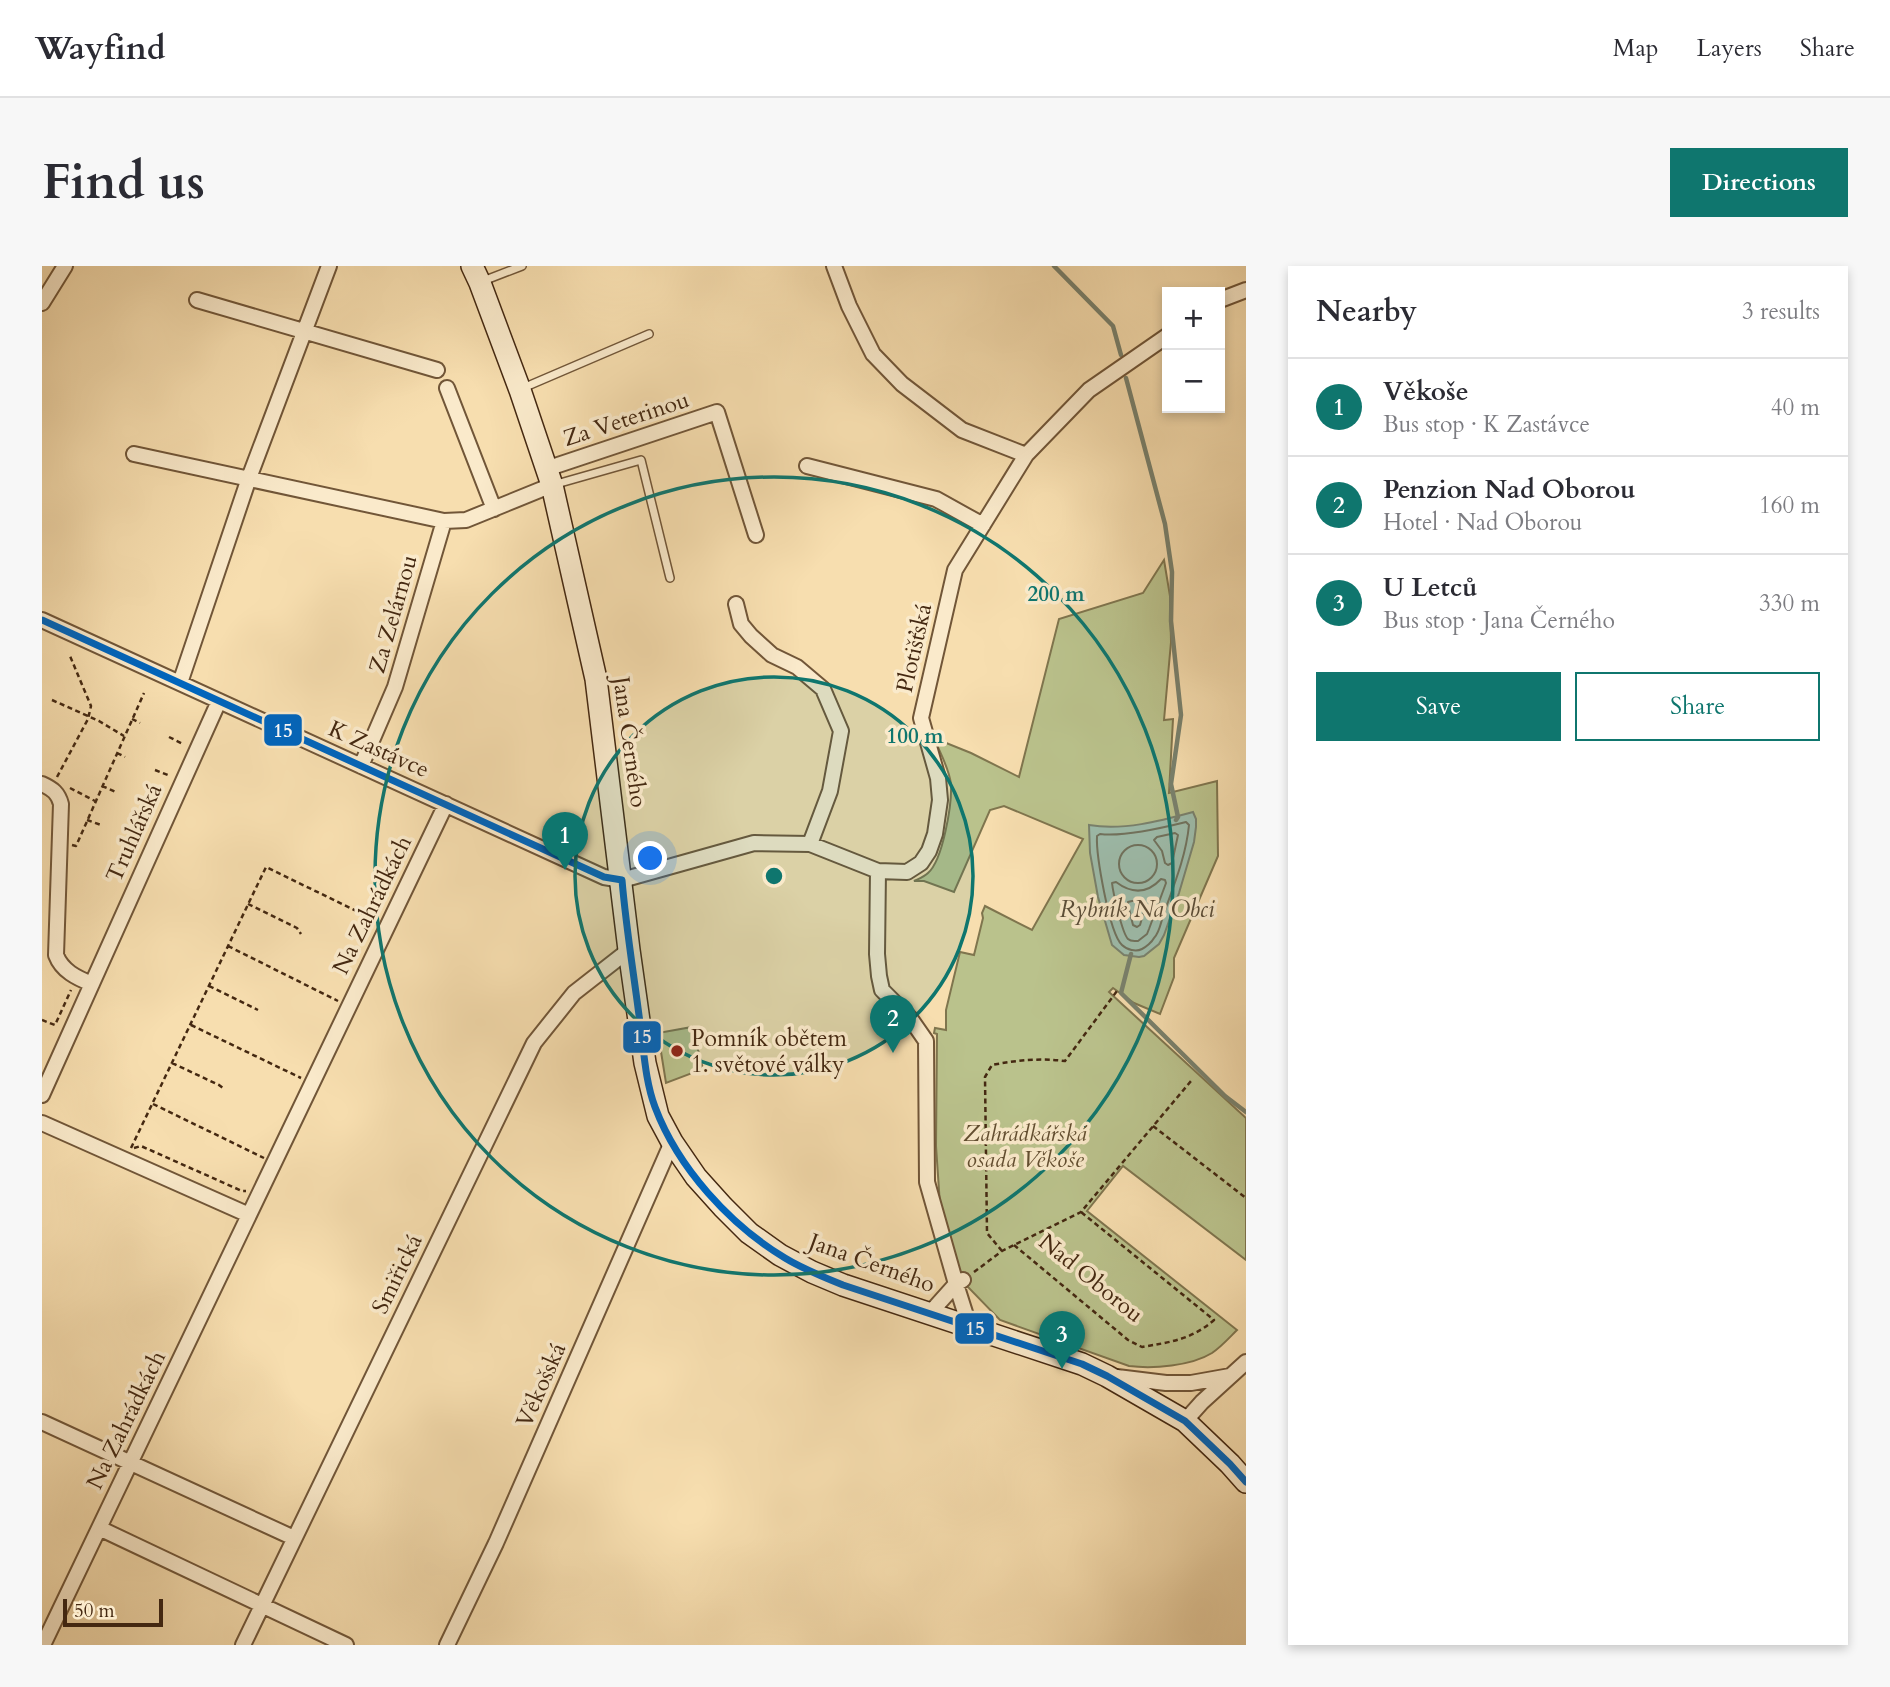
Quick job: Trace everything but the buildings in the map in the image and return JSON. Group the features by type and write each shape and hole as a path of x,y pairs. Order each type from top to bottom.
{"street":[{"path":"42,303 65,266"},
{"path":"180,683 249,478 329,266"},
{"path":"834,266 849,306 873,354 902,384 962,430 1026,456"},
{"name":"Jana Černého","path":"475,274 520,390 549,477 596,679 629,950 649,1082 658,1116 672,1142 696,1177 723,1208 749,1233 780,1255 843,1285 969,1325 1082,1364 1107,1376 1185,1421 1246,1482"},
{"path":"1225,298 1246,290"},
{"path":"197,300 437,370"},
{"name":"Plotišťská","path":"622,880 754,843 810,844 878,872 908,872 921,863 935,835 940,800 938,778 921,718 955,570 1026,456 1089,390 1162,340"},
{"path":"447,388 494,509"},
{"name":"Za Veterinou","path":"549,477 717,412 756,535"},
{"path":"134,454 444,521 466,520 494,509 549,477"},
{"path":"807,466 936,499 983,525"},
{"name":"Za Zelárnou","path":"361,766 395,687 444,521"},
{"path":"736,604 741,624 756,642 772,655 797,667 823,689 841,732 830,791 810,844"},
{"name":"K Zastávce","path":"42,620 604,877 622,880"},
{"name":"Truhlářská","path":"42,1095 219,701"},
{"path":"48,782 58,794 61,804 56,955 62,966 92,984"},
{"name":"Na Zahrádkách","path":"43,1645 446,804"},
{"path":"878,872 877,954 882,990 910,1018 926,1041 927,1182 960,1282 969,1325"},
{"name":"Smiřická","path":"243,1645 534,1042 574,993 629,950"},
{"path":"42,1123 249,1215"},
{"name":"Věkošská","path":"447,1645 496,1543 672,1142"},
{"path":"930,1313 960,1282"},
{"path":"1185,1421 1246,1362"},
{"path":"1107,1376 1191,1383 1230,1376"},
{"path":"42,1422 294,1538"},
{"path":"99,1528 346,1645"}],"lane":[{"path":"475,274 522,266"},
{"path":"520,390 649,334"},
{"path":"549,477 641,460 670,579"}],"path":[{"path":"48,782 88,717 91,706 70,656"},
{"path":"69,845 76,846 144,693"},
{"path":"52,700 124,736"},
{"path":"132,719 140,723"},
{"path":"169,737 183,744"},
{"path":"117,752 125,757"},
{"path":"155,770 168,775"},
{"path":"102,786 116,792"},
{"path":"67,787 95,801"},
{"path":"142,805 153,809"},
{"path":"87,820 101,825"},
{"path":"126,839 137,844"},
{"path":"133,1148 265,867 381,923"},
{"path":"248,904 297,928 301,934"},
{"path":"228,947 342,1003"},
{"path":"42,1020 55,1025 77,977"},
{"path":"209,986 258,1010"},
{"path":"1002,1251 987,1233 985,1077 992,1065 1014,1060 1043,1058 1065,1061 1117,990"},
{"path":"191,1025 304,1079"},
{"path":"172,1063 223,1088"},
{"name":"Nad Oborou","path":"960,1282 1002,1251 1081,1212 1191,1081"},
{"path":"153,1104 264,1158"},
{"path":"1153,1126 1246,1198"},
{"path":"128,1150 141,1146 242,1191 248,1191"},
{"name":"Nad Oborou","path":"1014,1245 1128,1340 1142,1348 1200,1331 1214,1320 1081,1212"}],"green space":[{"name":"Zahrádkářská osada Věkoše","path":"1164,560 1170,596 1171,642 1164,720 1173,719 1169,793 1217,781 1218,856 1174,958 1174,977 1160,1014 1134,1003 1113,988 1109,992 1246,1118 1246,1260 1123,1166 1087,1211 1237,1330 1219,1348 1194,1361 1172,1366 1139,1367 1129,1366 1000,1320 965,1284 956,1265 940,1205 936,1146 937,1034 934,1033 935,1028 946,1030 946,1010 960,952 974,955 985,906 1032,930 1083,839 1004,806 990,810 954,892 924,881 914,881 928,873 938,856 950,805 950,778 934,738 1019,777 1059,619 1143,593"},
{"path":"692,1027 703,1069 666,1083 658,1033"}],"water":[{"name":"Rybník Na Obci","path":"1193,812 1196,819 1194,842 1164,935 1159,944 1144,956 1124,955 1112,945 1098,897 1090,853 1089,825 1128,826"}],"waterway":[{"path":"1054,266 1113,326 1121,355"},
{"path":"1126,378 1165,524 1172,572 1171,621 1181,715 1171,784 1178,817 1176,820"},
{"path":"1131,954 1121,993 1225,1096 1246,1112"}],"transit line":[{"name":"15","path":"42,620 604,877 622,880 645,1065 655,1107 677,1152 726,1212 765,1245 821,1276 1082,1364 1107,1376 1185,1421 1246,1482"}],"place":[{"name":"Věkoše","path":"565,870"},
{"name":"Pomník obětem 1. světové války","path":"677,1051"},
{"name":"Penzion Nad Oborou","path":"893,1053"},
{"name":"U Letců","path":"1062,1369"}]}
